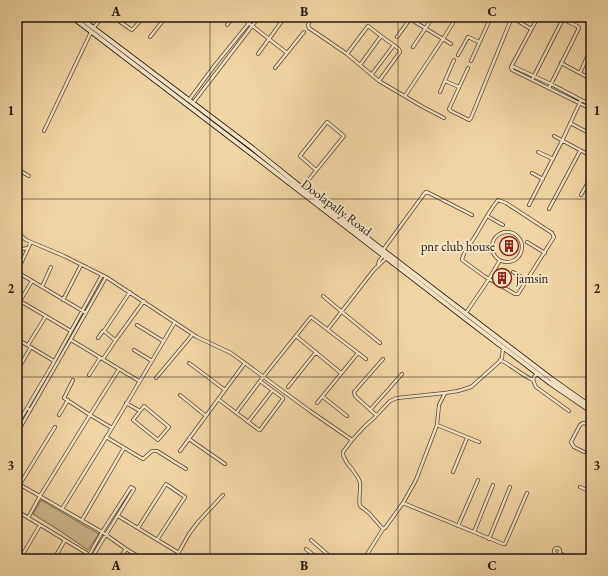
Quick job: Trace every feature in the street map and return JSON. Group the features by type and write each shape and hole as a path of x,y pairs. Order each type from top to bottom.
{"main road":[{"name":"Doolapally Road","path":"72,17 193,103 217,125 251,147 503,346 528,363 550,383 591,411"},
{"name":"Doolapally Road","path":"79,17 92,30 385,256 456,308"},
{"path":"456,308 466,313 528,363 591,407"}],"street":[{"path":"44,131 92,30 103,17"},
{"path":"113,17 131,30 133,30 144,17"},
{"path":"122,23 126,17"},
{"path":"159,17 163,20"},
{"path":"150,37 166,17"},
{"path":"227,26 234,17"},
{"path":"241,17 287,53"},
{"path":"188,100 254,17"},
{"path":"193,103 259,17"},
{"path":"258,54 285,17"},
{"path":"312,17 308,25 309,28 347,54 379,81 444,118"},
{"path":"406,17 451,44"},
{"path":"412,48 433,17"},
{"path":"471,61 490,17"},
{"path":"468,68 450,109 451,111 469,120 472,118 512,17 531,29"},
{"path":"538,17 512,68 549,88 591,106"},
{"path":"549,88 579,28 563,18 558,17"},
{"path":"533,78 563,18"},
{"path":"397,37 410,19"},
{"path":"405,96 453,23"},
{"path":"347,54 368,26 400,50 400,53 379,81"},
{"path":"275,68 304,32"},
{"path":"360,65 381,36"},
{"path":"458,55 468,37 480,42"},
{"path":"234,41 238,44"},
{"path":"372,74 394,46"},
{"path":"580,73 591,48"},
{"path":"440,92 454,60"},
{"path":"561,63 591,79"},
{"path":"209,73 213,76"},
{"path":"533,78 551,84 581,102"},
{"path":"445,81 459,87"},
{"path":"529,205 581,102"},
{"path":"302,188 344,136 327,122 300,156 316,170"},
{"path":"570,123 591,134"},
{"path":"554,136 591,156"},
{"path":"549,210 580,151"},
{"path":"538,152 553,159"},
{"path":"17,169 29,176"},
{"path":"532,173 543,179"},
{"path":"581,195 591,177"},
{"path":"383,250 426,192 429,192 472,215"},
{"path":"498,200 506,203 552,233 554,237 518,294 515,294 489,279 462,260 487,216 498,200"},
{"path":"487,216 503,225"},
{"path":"17,232 26,240 104,276 193,334 231,353 310,412 352,440"},
{"path":"507,232 516,235 522,243 521,253 510,262 500,260 496,257 492,248 495,239 498,235 507,232"},
{"path":"31,242 17,272 86,313"},
{"path":"527,242 545,253"},
{"path":"470,244 479,250"},
{"path":"17,250 28,248"},
{"path":"328,329 382,263 385,256"},
{"path":"466,313 500,260"},
{"path":"63,300 81,265"},
{"path":"42,287 51,268"},
{"path":"514,272 527,280"},
{"path":"17,282 21,275"},
{"path":"17,433 82,311 104,276"},
{"path":"17,425 58,363 86,313 104,276"},
{"path":"17,306 32,281"},
{"path":"98,338 130,292"},
{"path":"323,296 380,343"},
{"path":"20,301 71,331"},
{"path":"89,374 144,301"},
{"path":"28,345 46,316"},
{"path":"236,413 311,317 366,359"},
{"path":"62,509 175,322"},
{"path":"137,325 163,341"},
{"path":"104,331 115,341"},
{"path":"156,378 193,334"},
{"path":"296,336 341,373"},
{"path":"17,339 54,362"},
{"path":"71,340 139,381"},
{"path":"383,529 369,513 360,506 360,481 343,455 343,452 352,440 390,401 397,398 445,393 471,387 499,362 503,353 503,346"},
{"path":"17,371 31,347"},
{"path":"134,350 152,361"},
{"path":"288,387 316,352"},
{"path":"317,403 358,353"},
{"path":"376,415 355,396 354,392 383,359"},
{"path":"500,360 533,380 536,387 569,411"},
{"path":"189,363 225,390"},
{"path":"180,451 245,363"},
{"path":"28,518 90,414 119,369"},
{"path":"533,380 538,373"},
{"path":"370,410 402,374"},
{"path":"73,380 64,398 112,428"},
{"path":"218,399 260,430 283,398 260,381"},
{"path":"248,422 272,390"},
{"path":"364,559 383,529 403,502 419,474 437,425 439,405 445,393"},
{"path":"180,396 206,416"},
{"path":"323,397 346,416"},
{"path":"59,414 68,400"},
{"path":"126,403 140,411"},
{"path":"144,406 169,427 158,440 133,420 140,411 144,406"},
{"path":"584,452 570,442 580,425 583,423 588,424 591,416"},
{"path":"437,425 479,442"},
{"path":"20,484 55,427"},
{"path":"106,437 143,459 152,451 157,451 186,469"},
{"path":"453,472 467,438"},
{"path":"188,439 225,464"},
{"path":"82,520 124,448"},
{"path":"458,526 478,480"},
{"path":"17,483 102,532 143,559"},
{"path":"138,528 166,484 185,497 157,540"},
{"path":"474,532 493,485"},
{"path":"17,511 89,555 92,558 134,489 131,487 102,532 89,555 87,559"},
{"path":"489,539 510,487"},
{"path":"580,487 591,492"},
{"path":"403,502 489,539 505,544 527,493"},
{"path":"175,559 189,534 198,522 223,495"},
{"path":"118,516 179,553 181,559"},
{"path":"20,559 40,525"},
{"path":"54,559 65,540"},
{"path":"311,540 333,559"},
{"path":"119,559 126,549"},
{"path":"306,549 319,559"},
{"path":"560,553 570,559"}],"shaded area":[{"path":"41,500 99,534 88,550 33,514"}],"place":[{"name":"pnr club house","path":"509,246"},
{"name":"jamsin","path":"502,278"}]}
